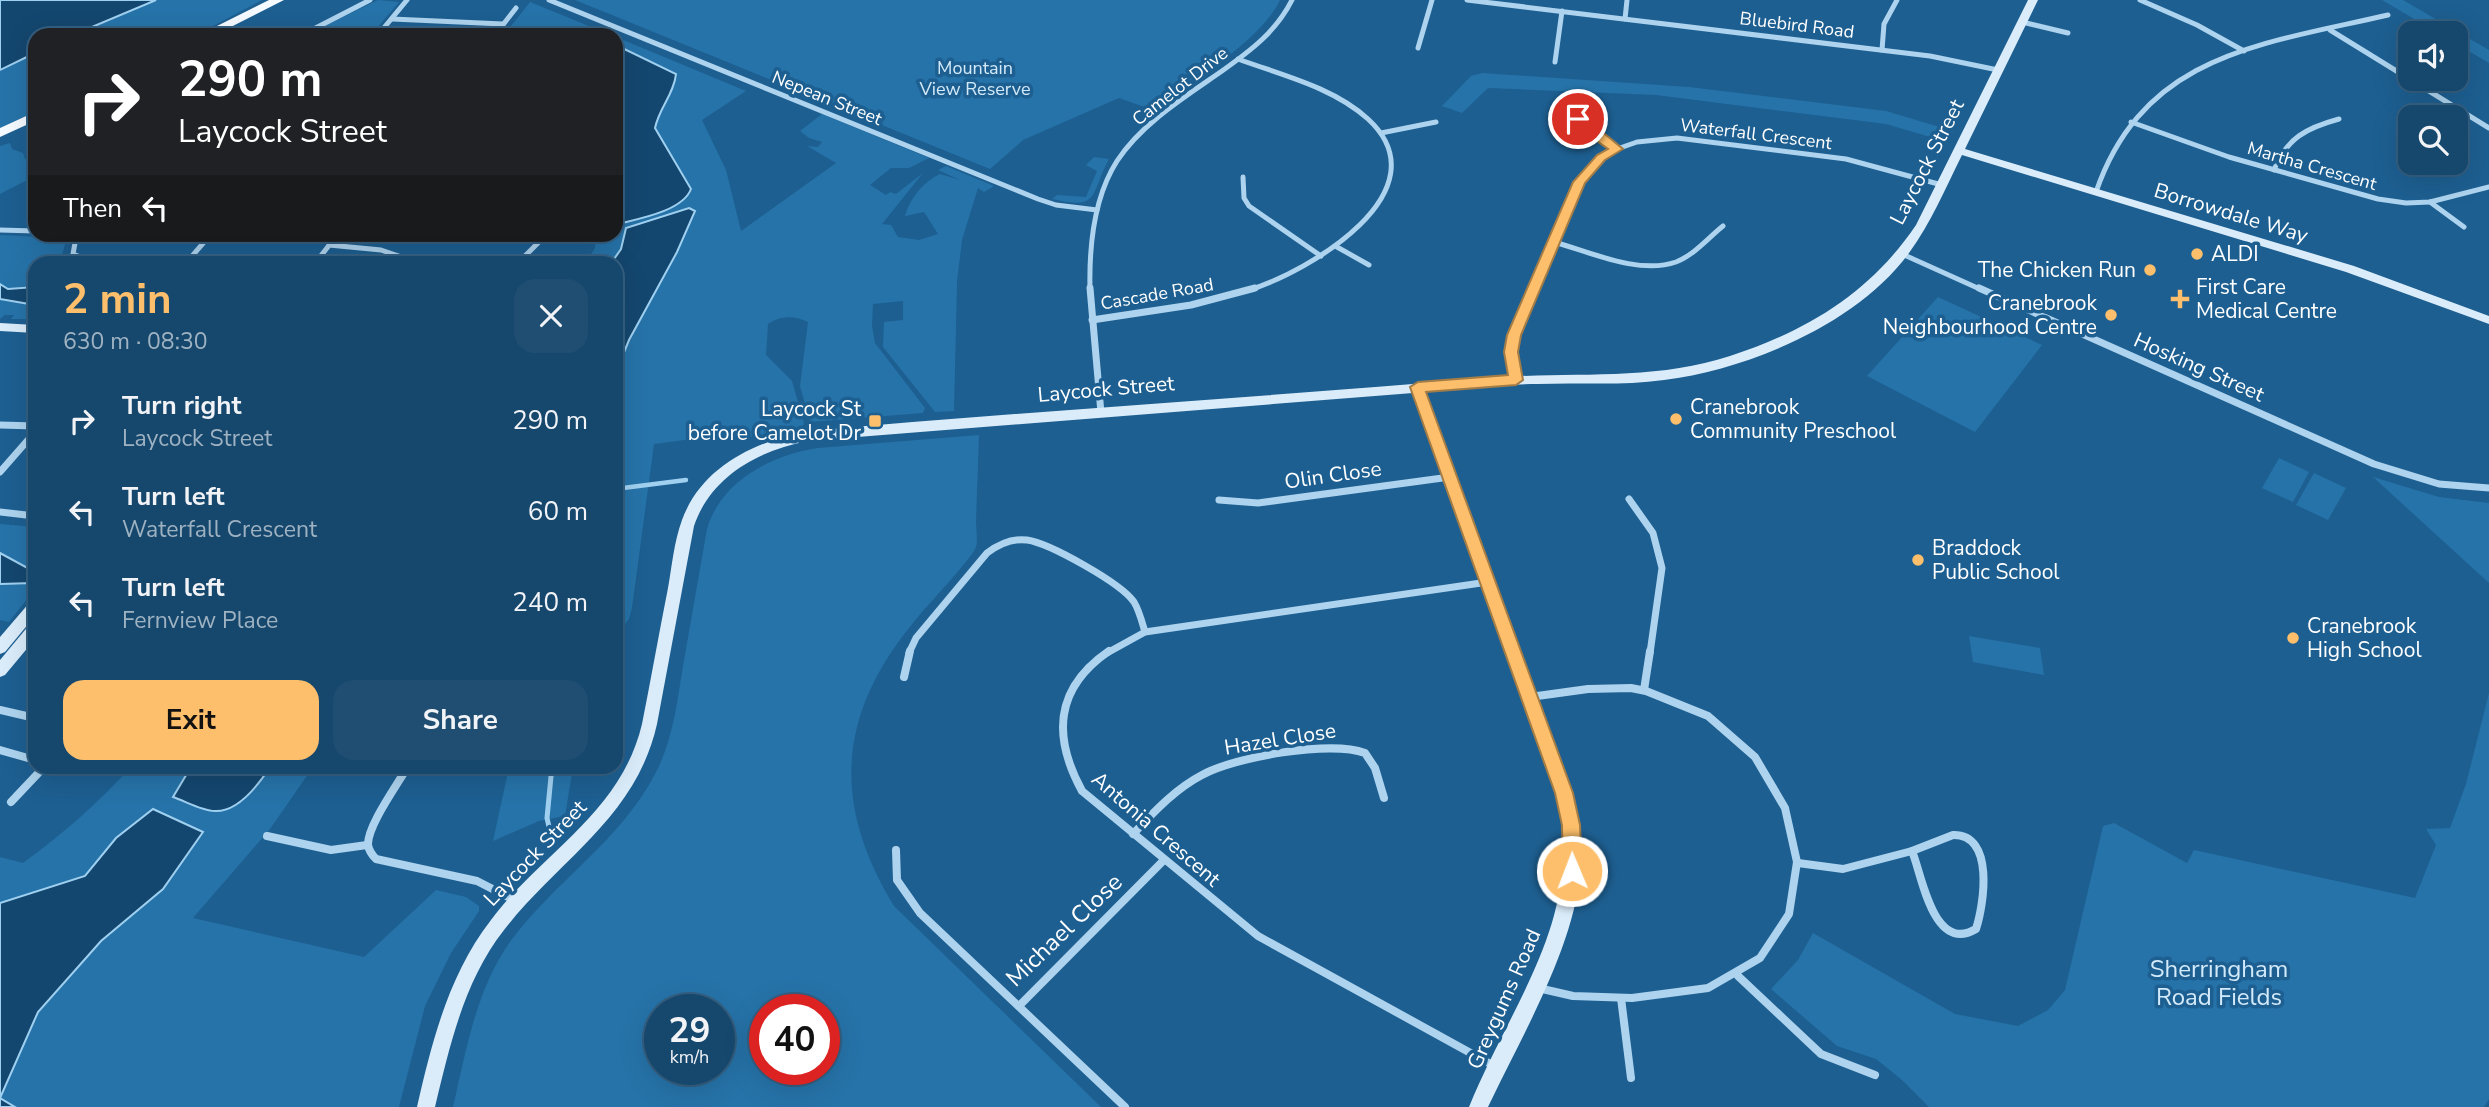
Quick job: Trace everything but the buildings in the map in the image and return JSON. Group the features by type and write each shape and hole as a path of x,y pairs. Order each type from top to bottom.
{"main road":[{"path":"220,28 278,0"},
{"path":"0,133 28,119"}],"street":[{"path":"316,28 370,0"},
{"path":"384,28 407,0"},
{"name":"Nepean Street","path":"549,0 617,28"},
{"name":"Camelot Drive","path":"1101,413 1092,320 1090,258 1097,210 1112,170 1146,128 1267,36 1285,15 1292,0"},
{"path":"1418,48 1432,0"},
{"name":"Bluebird Road","path":"1467,0 1945,58 1998,71"},
{"path":"1625,19 1627,0"},
{"path":"1882,50 1881,32 1884,21 1897,0"},
{"name":"Laycock Street","path":"426,1107 457,992 487,939 517,901 589,833 632,773 649,727 687,524 699,499 719,476 756,452 804,437 1516,380 1645,379 1681,374 1730,360 1780,341 1821,321 1865,290 1902,254 1922,225 2033,0"},
{"path":"2140,0 2244,51"},
{"path":"2158,7 2164,1"},
{"path":"500,28 516,8"},
{"path":"1555,62 1562,11"},
{"path":"2096,192 2109,158 2131,122 2155,98 2179,81 2208,65 2244,51 2388,15"},
{"path":"392,19 503,24"},
{"path":"2022,22 2068,33"},
{"name":"Nepean Street","path":"623,30 1038,199 1056,205 1097,210"},
{"path":"2330,30 2489,128"},
{"path":"1238,59 1340,100 1362,113 1381,133 1436,122"},
{"path":"1570,100 1584,125 1617,149"},
{"path":"2274,170 2282,150 2295,135 2339,119"},
{"name":"Martha Crescent","path":"2131,122 2193,145 2378,199 2406,203 2430,202 2489,187"},
{"name":"Cascade Road","path":"1092,320 1180,308 1220,298 1278,278 1337,247 1359,226 1388,184 1391,162 1381,133"},
{"name":"Waterfall Crescent","path":"1516,380 1511,352 1514,335 1580,182 1596,163 1617,149 1656,139 1700,139 1846,159 1942,185"},
{"name":"Borrowdale Way","path":"1959,151 2368,275 2489,320"},
{"path":"1243,177 1244,198 1249,206 1321,256"},
{"path":"2430,202 2464,227"},
{"path":"1554,242 1644,264 1664,265 1691,253 1723,226"},
{"path":"0,230 28,231"},
{"path":"76,242 73,254 78,256"},
{"path":"192,256 204,242"},
{"path":"321,256 331,242"},
{"path":"525,256 539,242"},
{"path":"329,245 381,250 398,256"},
{"path":"1337,247 1369,265"},
{"name":"Hosking Street","path":"1902,254 2374,464 2438,484 2489,488"},
{"path":"0,327 28,329"},
{"path":"0,336 28,336"},
{"name":"Greygums Road","path":"1418,387 1564,793 1573,848 1567,898 1558,932 1478,1107"},
{"path":"0,425 28,426"},
{"path":"0,472 28,440"},
{"name":"Olin Close","path":"1219,500 1258,503 1450,477"},
{"path":"1629,499 1653,533 1662,568 1644,690"},
{"path":"0,512 28,515"},
{"path":"904,677 909,650 916,639 987,554 1011,540 1039,543 1113,581 1135,603 1145,632"},
{"name":"Antonia Crescent","path":"1488,582 1145,632 1112,647 1089,666 1069,696 1062,726 1064,755 1077,783 1090,799 1225,911 1265,940 1496,1068"},
{"path":"0,648 28,614"},
{"path":"0,671 28,637"},
{"path":"1530,697 1606,687 1644,690 1699,711 1732,736 1751,755 1770,781 1784,807 1795,840 1798,863 1794,898 1783,928 1763,955 1738,976 1715,987 1680,996 1621,998 1560,995 1534,987"},
{"path":"0,710 28,716"},
{"name":"Hazel Close","path":"1132,834 1180,787 1214,768 1337,746 1359,749 1370,759 1384,798"},
{"path":"0,750 28,758"},
{"path":"11,802 37,774"},
{"path":"403,774 370,832 367,845 369,852 376,859 477,881 517,901"},
{"path":"1798,863 1840,869 1912,851 1956,835 1971,840 1978,846 1983,883 1980,917 1976,929 1971,933 1955,932 1940,924 1931,910 1921,870 1912,851"},
{"path":"268,836 331,850 367,845"},
{"name":"Michael Close","path":"896,850 895,873 913,905 1019,1006 1164,860"},
{"path":"1738,976 1821,1054 1875,1075"},
{"path":"1621,998 1631,1078"},
{"path":"1019,1006 1125,1107"}],"green space":[{"path":"156,0 262,0 209,28 90,28"},
{"path":"378,0 399,2 377,28 320,28"},
{"name":"Mountain View Reserve","path":"575,0 1280,0 1271,15 1241,45 1153,110 1119,98 1023,140 990,169"},
{"path":"2382,0 2403,0 2439,21 2418,21"},
{"path":"530,2 594,28 510,28"},
{"path":"2468,38 2489,50 2489,63 2468,51"},
{"path":"623,40 746,91 702,120 726,170 741,231 836,163 807,146 818,147 822,142 809,138 800,131 822,114 929,158 909,168 891,168 870,185 886,195 890,192 896,194 923,173 882,224 891,225 898,237 919,240 938,234 924,212 905,216 918,191 934,177 940,174 960,180 938,170 946,166 994,186 984,192 978,188 962,240 957,282 954,411 935,412 883,347 884,322 903,320 903,301 873,304 872,326 875,343 925,408 923,413 810,422 800,386 808,322 788,317 768,324 766,355 792,381 804,423 802,428 757,442 746,432 654,444 632,608 629,619 623,626 623,256 590,256 595,242 623,242"},
{"path":"28,56 28,115 0,128 0,70"},
{"path":"1482,73 1689,87 1886,111 1953,131 1947,142 1886,124 1656,95 1488,88 1462,113 1442,106 1471,76"},
{"path":"10,143 12,149 23,153 28,161 28,180 0,194 0,146"},
{"path":"1094,157 1109,159 1091,197 1079,203 1052,199 1057,195 1086,197 1097,171 1086,165"},
{"path":"0,235 28,236 28,242 66,242 62,256 28,256 28,319 11,319 14,315 5,315 0,319"},
{"path":"1938,297 2042,345 1975,432 1867,376"},
{"path":"979,435 976,547 891,652 871,687 858,722 852,757 852,793 860,830 873,867 894,906 1101,1107 453,1107 475,1016 503,953 533,913 625,818 641,797 661,761 674,721 707,529 714,512 736,484 750,473 766,464 818,448"},
{"path":"2279,458 2309,472 2293,502 2262,488"},
{"path":"2314,473 2346,488 2328,520 2296,505"},
{"path":"2373,477 2439,497 2489,503 2489,583"},
{"path":"0,524 28,526 28,568 0,553"},
{"path":"28,583 28,598 9,622 0,620 0,584"},
{"path":"1969,636 2040,648 2044,675 1973,662"},
{"name":"Sherringham Road Fields","path":"2489,693 2489,1099 2484,1107 1929,1107 1876,1059 1837,1046 1771,989 1798,960 1813,933 1955,1014 2018,1026 2048,1010 2065,990 2103,826 2114,823 2187,863 2194,850 2415,898 2436,845 2426,829 2450,828 2466,784"},
{"path":"124,774 308,774 270,829 193,918 364,957 436,890 466,897 479,906 479,911 451,953 425,1006 399,1107 0,1107 0,857 23,863 80,818"},
{"path":"507,774 572,774 565,816 539,821 493,841"}],"shaded area":[{"path":"0,0 156,0 90,28 28,28 28,56 0,70"},
{"path":"623,48 676,74 655,128 691,189 680,202 651,216 623,223"},
{"path":"689,208 695,211 677,252 623,355 623,256 616,256 621,249 626,228"},
{"path":"0,284 8,289 28,288 28,304 0,299"},
{"path":"0,553 28,568 28,583 0,584"},
{"path":"186,774 265,774 240,802 224,810 210,811 173,797"},
{"path":"153,809 203,832 163,889 101,941 38,1012 0,1098 0,903 85,876 116,838"},
{"path":"0,1098 15,1107 0,1107"}],"waterway":[{"path":"623,488 686,480"},
{"path":"551,774 547,818 552,840"}],"place":[{"name":"ALDI","path":"2197,254"},
{"name":"The Chicken Run","path":"2150,270"},
{"name":"First Care Medical Centre","path":"2180,299"},
{"name":"Cranebrook Neighbourhood Centre","path":"2111,315"},
{"name":"Cranebrook Community Preschool","path":"1676,419"},
{"name":"Laycock St before Camelot Dr","path":"875,421"},
{"name":"Braddock Public School","path":"1918,560"},
{"name":"Cranebrook High School","path":"2293,638"}],"route":[{"path":"1572,871 1571,825 1564,793 1418,387 1516,380 1511,352 1514,335 1580,182 1590,167 1617,149 1587,129 1578,119"}]}
